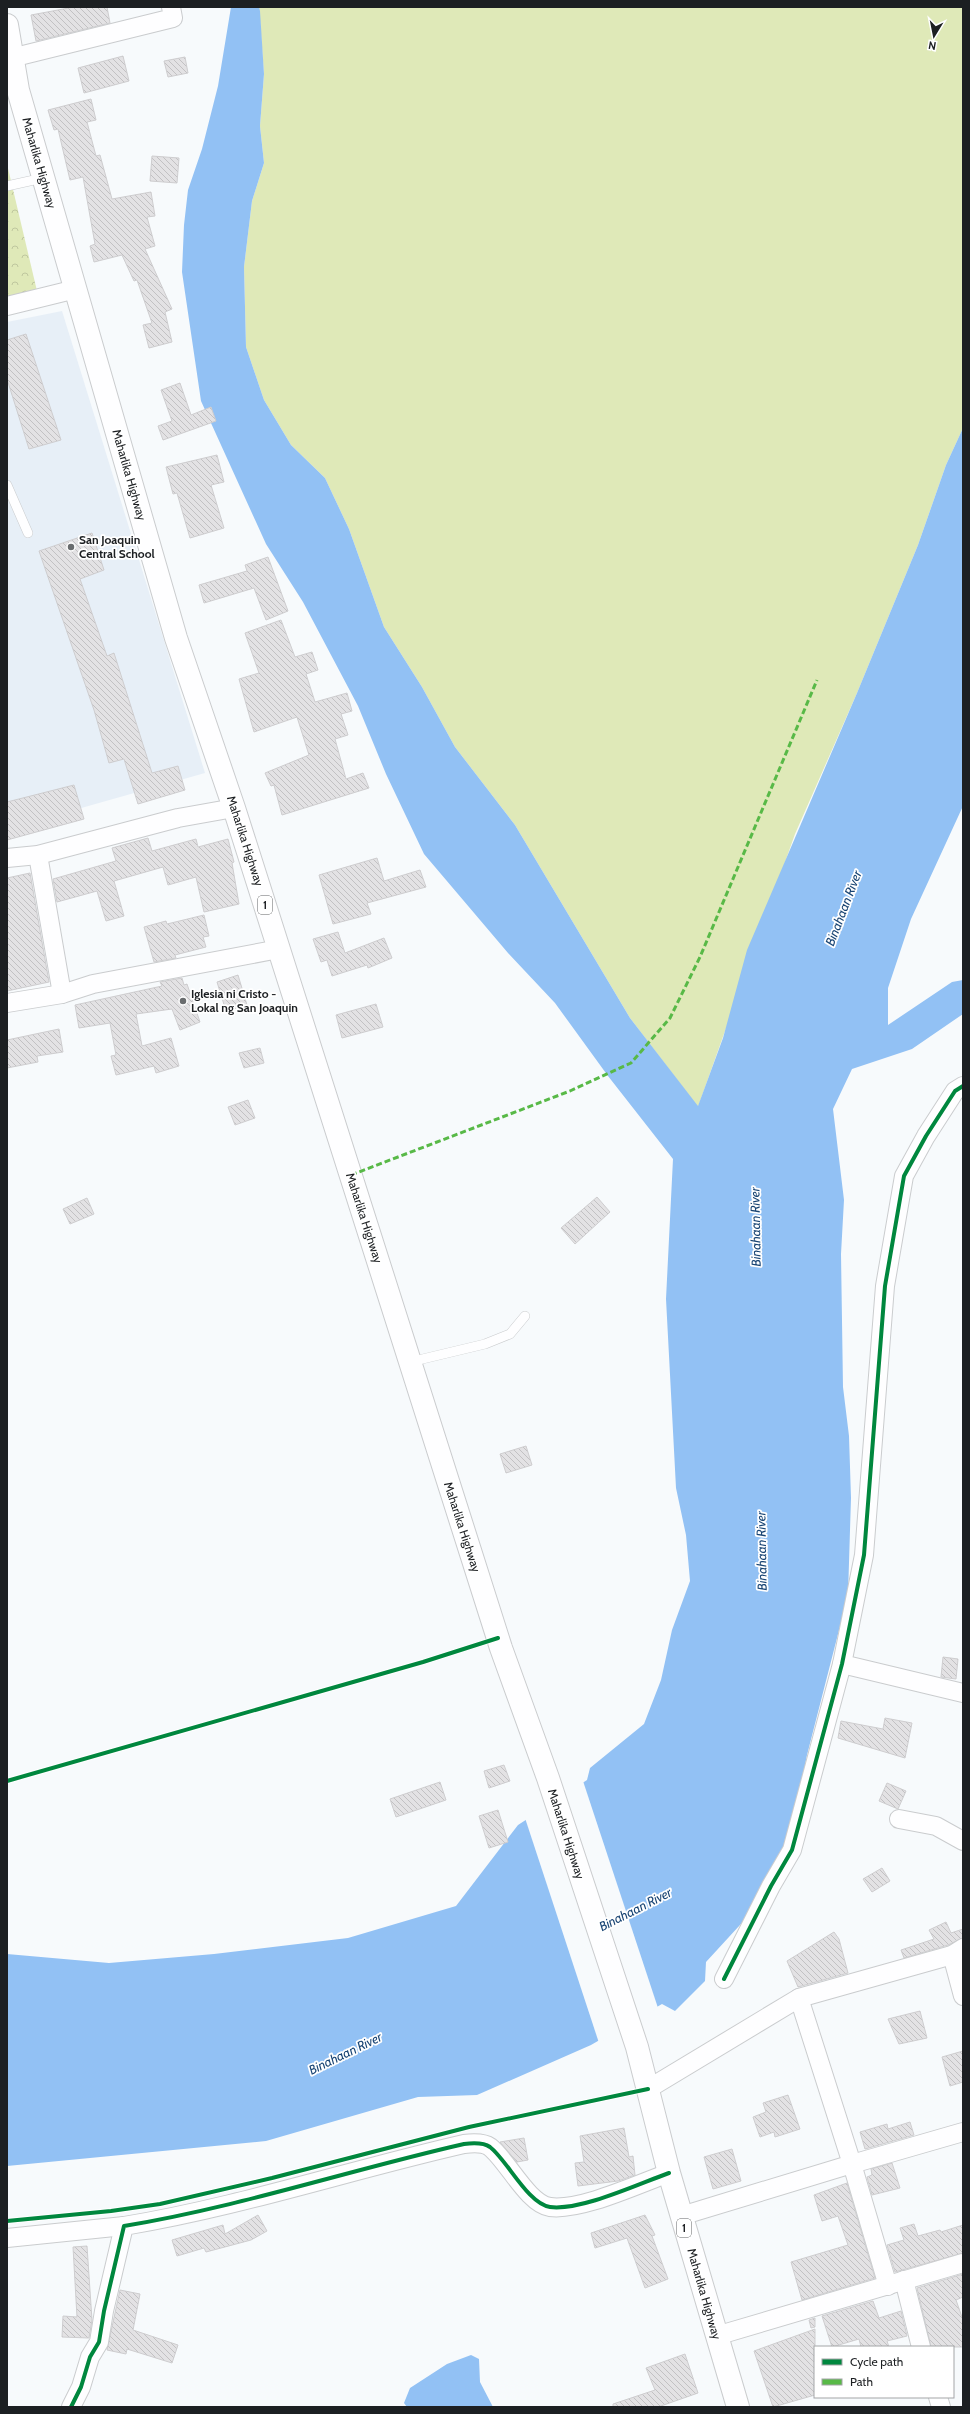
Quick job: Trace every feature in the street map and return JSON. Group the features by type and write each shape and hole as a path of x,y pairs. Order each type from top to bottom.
{"highway":[{"name":"Maharlika Highway","path":"7,25 10,59 18,90 176,638 234,808 501,1648 548,1778 637,2047 681,2216 738,2407"}],"street":[{"path":"10,59 173,18 171,7"},
{"path":"7,306 76,289"},
{"path":"7,858 38,855 178,818 234,808"},
{"path":"38,855 62,994"},
{"path":"7,1003 62,994 93,984 279,950"},
{"path":"724,1980 771,1886 792,1850 842,1664 864,1555 885,1286 904,1176 926,1136 955,1091 963,1086"},
{"path":"842,1664 963,1693"},
{"path":"899,1819 936,1826 963,1841"},
{"path":"648,2089 799,1998 958,1951 963,1996"},
{"path":"799,1998 852,2164 921,2346"},
{"path":"681,2216 963,2132"},
{"path":"7,2238 124,2226 226,2206 379,2163 464,2144 477,2143 490,2147 534,2197 548,2207 567,2208 614,2193 669,2172"},
{"path":"71,2407 81,2387 90,2357 99,2342 104,2311 124,2226"},
{"path":"716,2336 963,2263"}],"lane":[{"path":"7,186 43,178"},
{"path":"7,485 28,533"},
{"path":"410,1362 485,1344 510,1334 525,1316"}],"shaded area":[{"name":"San Joaquin Central School","path":"62,311 205,773 7,829 7,322"}],"green space":[{"path":"259,7 963,7 963,428 946,465 918,545 857,693 795,834 698,1107 630,1018 515,825 455,747 422,687 384,627 349,529 325,478 291,445 264,400 246,347 244,267 252,201 264,163 260,126 264,74"},
{"path":"7,164 37,291 7,297"}],"water":[{"name":"Binahaan River","path":"231,7 259,7 260,11 264,74 260,126 264,163 252,201 244,267 246,347 264,400 291,445 325,478 349,529 384,627 422,687 455,747 515,825 630,1018 698,1106 723,1038 747,950 857,693 918,545 946,465 963,428 963,806 911,919 888,988 888,1025 952,982 963,980 963,1014 912,1049 852,1069 833,1109 844,1200 841,1254 843,1387 849,1436 851,1498 848,1595 807,1755 792,1832 762,1901 706,1962 705,1981 675,2011 662,2004 591,2045 477,2095 418,2097 266,2141 7,2166 7,1954 109,1963 214,1954 348,1938 456,1906 518,1825 587,1780 590,1768 644,1724 661,1680 672,1630 690,1581 686,1535 676,1488 666,1299 673,1159 608,1076 555,1003 508,953 424,854 386,774 358,706 303,602 266,544 201,401 182,272 184,225 188,190 202,149 218,86"},
{"path":"471,2355 479,2359 480,2382 493,2407 407,2407 404,2403 410,2388 447,2364"}],"pier":[{"path":"583,1781 658,2008 599,2043 525,1818"}],"building":[{"path":"74,7 107,7 110,23 36,41 31,15"},
{"path":"123,56 129,81 84,93 78,68"},
{"path":"185,57 188,73 168,77 164,61"},
{"path":"91,99 96,120 87,122 96,156 100,155 112,199 151,192 155,216 147,217 155,246 145,249 172,309 165,312 172,342 149,348 143,325 152,323 137,280 134,281 122,255 94,262 90,246 95,244 83,177 70,180 58,129 54,130 48,110"},
{"path":"152,156 179,158 177,183 150,181"},
{"path":"26,334 61,440 29,449 7,379 7,340"},
{"path":"180,383 191,415 211,407 216,421 163,440 158,426 172,421 161,390"},
{"path":"217,455 224,482 211,485 224,528 190,538 177,493 173,494 166,467"},
{"path":"92,533 104,570 80,579 107,656 114,653 152,773 178,766 185,790 138,804 124,759 109,763 94,710 39,551"},
{"path":"268,557 288,611 266,620 254,588 204,603 199,585 247,571 245,565"},
{"path":"281,620 295,657 312,652 318,670 306,674 315,702 347,693 352,711 341,714 348,735 335,739 346,779 363,773 369,788 282,815 274,785 271,786 265,773 309,755 297,717 254,732 239,679 259,673 245,633"},
{"path":"74,785 84,819 7,840 7,802"},
{"path":"148,838 152,851 196,839 198,847 228,839 234,862 232,863 239,904 204,912 196,877 168,885 163,867 114,881 124,916 106,921 97,891 57,902 53,879 116,861 112,848"},
{"path":"377,858 384,881 420,870 426,887 367,903 371,914 333,924 319,875"},
{"path":"30,873 49,982 7,991 7,878"},
{"path":"204,915 209,936 203,937 206,947 175,955 176,958 154,962 144,927 166,921 167,924"},
{"path":"338,932 345,953 384,938 392,958 368,968 367,965 332,976 327,960 321,962 313,939"},
{"path":"238,975 247,1005 226,1011 217,982"},
{"path":"182,978 184,985 187,984 200,1022 180,1030 172,1009 136,1014 142,1046 171,1038 179,1066 156,1073 154,1066 116,1075 111,1056 116,1055 110,1023 79,1028 75,1005 162,986 160,982"},
{"path":"376,1004 383,1027 342,1038 336,1015"},
{"path":"59,1029 63,1052 37,1056 38,1062 7,1068 7,1040"},
{"path":"260,1048 264,1063 244,1068 239,1053"},
{"path":"248,1100 255,1118 235,1125 228,1107"},
{"path":"597,1197 610,1212 575,1244 561,1228"},
{"path":"87,1198 94,1214 70,1224 63,1209"},
{"path":"526,1446 532,1465 506,1473 500,1454"},
{"path":"943,1657 958,1659 956,1679 941,1677"},
{"path":"885,1718 912,1723 905,1758 838,1738 841,1721 883,1729"},
{"path":"504,1765 510,1781 489,1788 484,1771"},
{"path":"440,1782 446,1800 396,1817 390,1799"},
{"path":"887,1783 906,1791 898,1809 879,1801"},
{"path":"498,1810 508,1842 489,1848 479,1816"},
{"path":"882,1868 890,1881 872,1892 863,1879"},
{"path":"946,1922 951,1933 963,1929 963,1938 948,1945 904,1958 901,1950 934,1939 929,1930"},
{"path":"834,1932 839,1939 848,1973 798,1987 787,1961"},
{"path":"920,2011 927,2038 899,2044 888,2019"},
{"path":"963,2051 963,2082 950,2086 942,2057"},
{"path":"788,2095 800,2129 775,2137 774,2132 760,2137 753,2117 766,2112 763,2103"},
{"path":"910,2122 914,2135 865,2149 860,2132 887,2124 888,2129"},
{"path":"624,2128 629,2157 633,2156 635,2175 618,2181 578,2186 575,2163 584,2162 580,2136"},
{"path":"524,2138 528,2160 517,2162 500,2142"},
{"path":"732,2149 741,2181 713,2189 704,2157"},
{"path":"892,2163 900,2188 872,2195 867,2177 872,2175 871,2169"},
{"path":"847,2183 875,2278 802,2300 791,2262 848,2245 838,2216 822,2221 814,2195"},
{"path":"258,2215 267,2231 251,2240 206,2252 204,2248 177,2256 172,2240 223,2225 225,2234"},
{"path":"645,2215 655,2235 652,2236 668,2279 645,2288 627,2238 595,2248 591,2233"},
{"path":"914,2224 918,2236 940,2230 941,2232 963,2225 963,2253 895,2272 887,2245 904,2240 900,2228"},
{"path":"87,2246 92,2320 89,2338 62,2337 63,2316 77,2317 73,2247"},
{"path":"963,2274 963,2297 956,2300 963,2320 963,2347 931,2346 917,2288"},
{"path":"120,2290 140,2294 133,2330 178,2345 172,2363 127,2349 126,2354 107,2350"},
{"path":"873,2301 879,2318 901,2311 907,2336 887,2341 889,2346 861,2346 859,2339 832,2346 822,2316"},
{"path":"815,2318 815,2327 811,2328 809,2320"},
{"path":"815,2329 814,2395 773,2407 754,2351"},
{"path":"685,2354 698,2393 658,2407 613,2407 613,2404 655,2390 646,2368"}],"marked path":[{"path":"351,1175 570,1091 631,1063 670,1018 700,957 817,680"}],"cycle path":[{"path":"724,1979 771,1886 792,1850 842,1664 864,1555 885,1286 904,1176 926,1136 955,1091 963,1086"},
{"path":"7,1781 423,1662 498,1638"},
{"path":"7,2221 111,2211 160,2204 272,2178 469,2127 648,2089"},
{"path":"71,2407 81,2387 90,2357 99,2342 104,2311 124,2226 210,2209 421,2154 474,2143 487,2145 490,2147 497,2153 526,2190 542,2204 550,2207 563,2207 593,2201 669,2173"}],"place":[{"name":"San Joaquin Central School","path":"71,547"},
{"name":"Iglesia ni Cristo - Lokal ng San Joaquin","path":"183,1001"}]}
